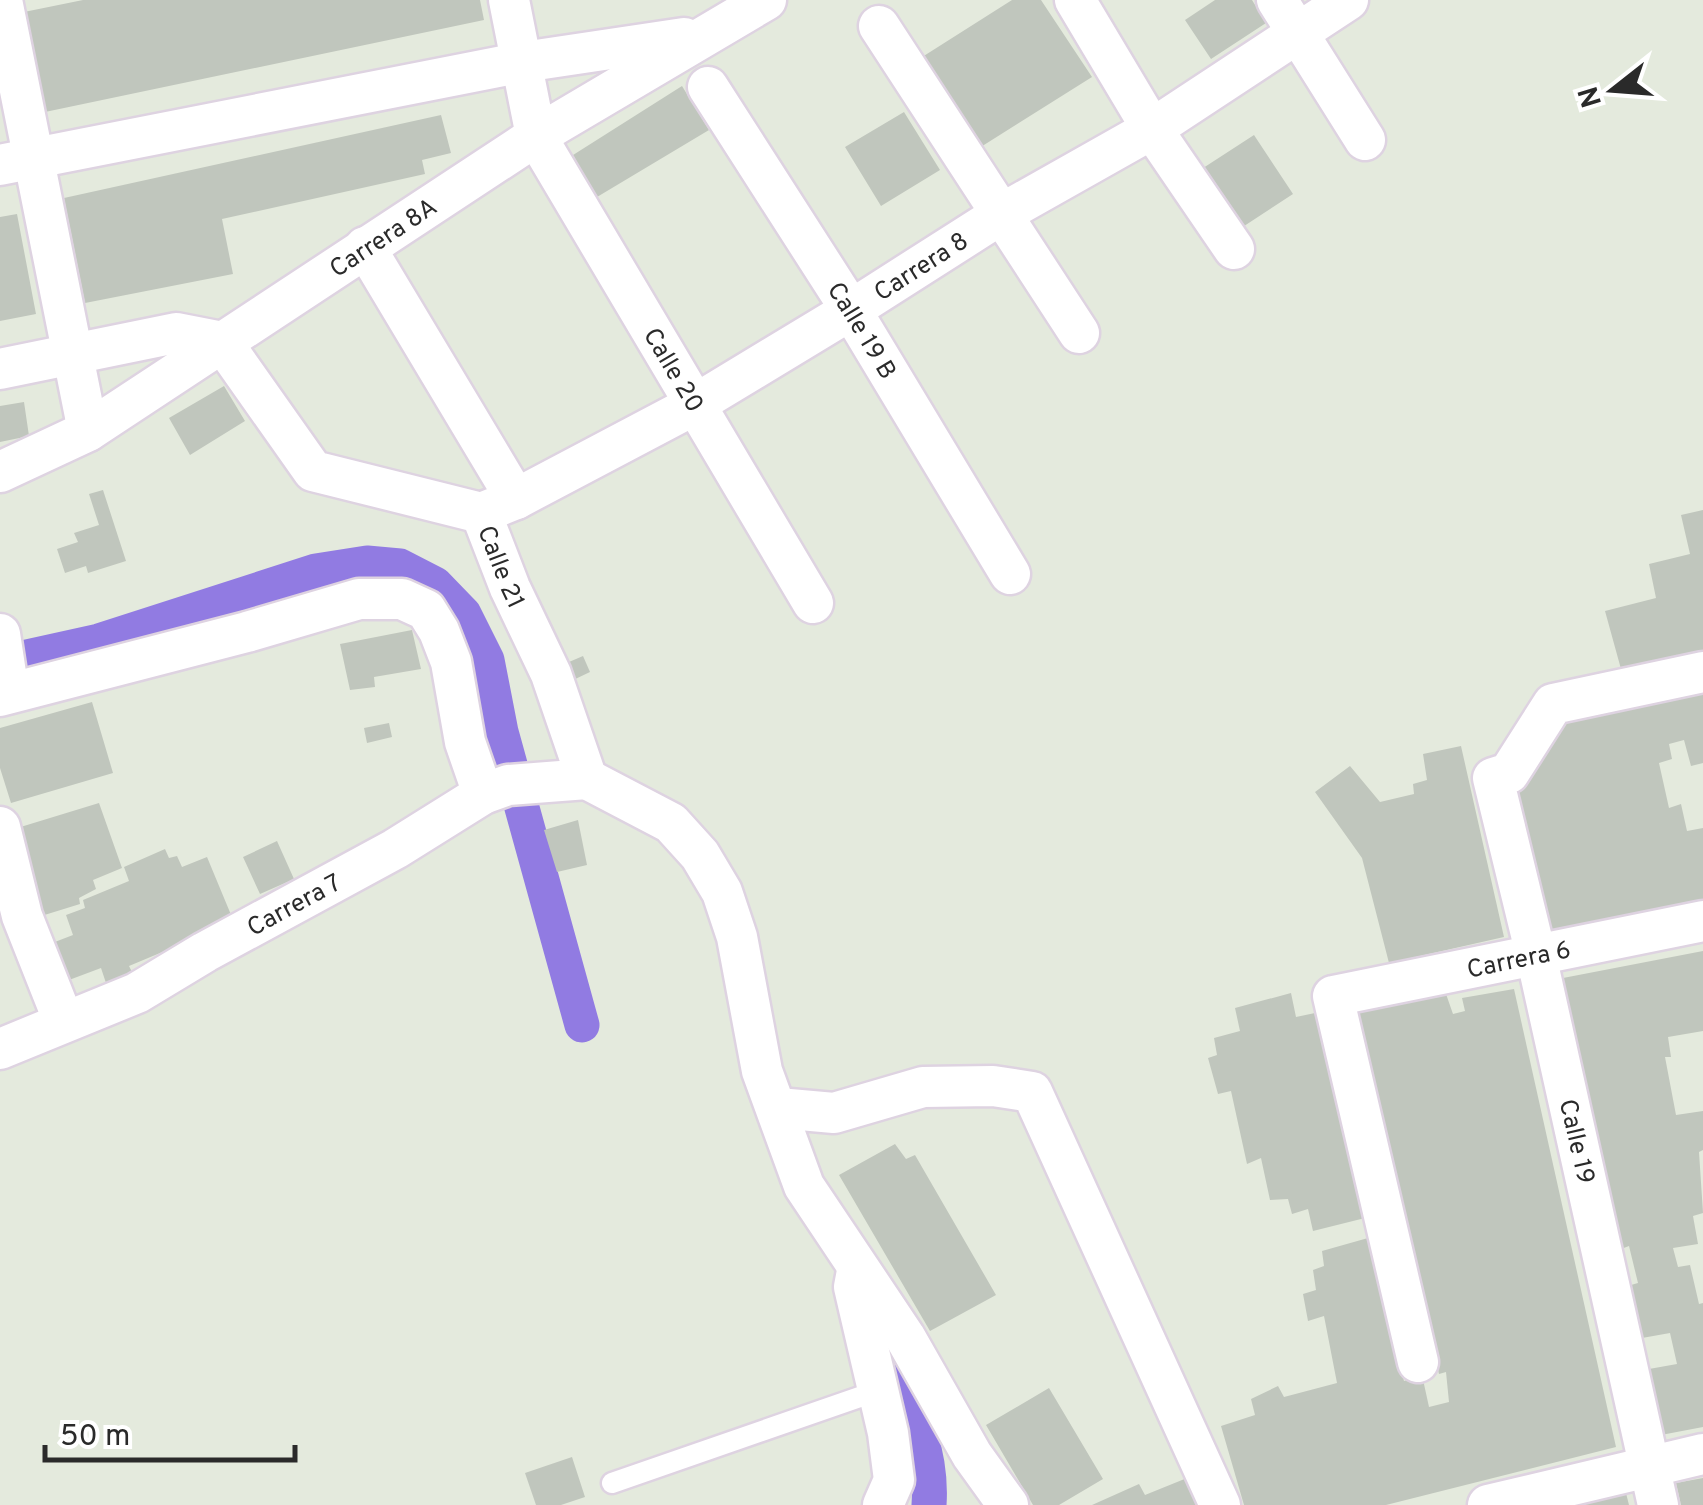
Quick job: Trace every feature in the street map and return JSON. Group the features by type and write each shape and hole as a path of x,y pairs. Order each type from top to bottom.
{"street":[{"path":"2,0 17,161 73,356 88,432"},
{"path":"510,0 536,136"},
{"name":"Carrera 8A","path":"0,472 88,432 536,136 766,0"},
{"path":"1075,0 1152,129 1234,249"},
{"name":"Carrera 8","path":"498,506 694,404 1003,214 1152,129 1287,17 1348,0"},
{"path":"1287,17 1366,140"},
{"path":"879,26 1078,333"},
{"path":"17,161 523,62 703,36"},
{"name":"Calle 19 B","path":"708,87 851,310 1010,574"},
{"name":"Calle 20","path":"536,136 813,604"},
{"path":"365,247 498,506"},
{"path":"0,369 176,333 222,342"},
{"name":"Calle 21","path":"222,342 314,471 498,506 510,588 551,674 587,779"},
{"path":"3,671 247,632 359,598 402,599 426,610 439,632 452,662 465,742 511,787"},
{"name":"Calle 19","path":"1658,1505 1536,955 1492,778 1509,773 1553,704 1703,672"},
{"path":"587,779 670,823 700,855 722,892 737,937 762,1072 804,1186 905,1338 972,1454 1008,1505"},
{"name":"Carrera 7","path":"0,1049 136,993 511,787 587,779"},
{"path":"0,826 22,916 64,1022"},
{"name":"Carrera 6","path":"1418,1362 1333,996 1703,921"},
{"path":"778,1108 834,1113 923,1086 994,1086 1032,1092 1220,1505"},
{"path":"858,1267 854,1288 888,1433 894,1480 883,1505"},
{"path":"1488,1505 1703,1454"}],"lane":[{"path":"612,1483 877,1391"}],"building":[{"path":"83,0 480,0 484,20 45,112 24,12"},
{"path":"1012,0 1041,0 1092,77 976,150 919,59"},
{"path":"1215,0 1252,0 1266,23 1211,59 1185,20"},
{"path":"682,86 709,130 587,203 562,162"},
{"path":"904,112 940,170 881,206 845,147"},
{"path":"441,115 451,153 422,160 425,174 222,219 233,274 85,303 64,198"},
{"path":"1254,135 1293,194 1235,232 1197,172"},
{"path":"17,214 36,314 0,321 0,217"},
{"path":"224,386 245,421 190,455 169,418"},
{"path":"24,402 29,436 0,442 0,406"},
{"path":"103,490 126,561 88,573 86,566 65,573 57,549 78,542 74,533 99,525 89,494"},
{"path":"1703,510 1703,654 1621,669 1605,611 1656,598 1649,564 1690,554 1681,515"},
{"path":"412,630 421,669 374,677 375,687 350,690 340,644"},
{"path":"583,656 590,672 569,682 562,665"},
{"path":"1703,684 1703,763 1691,766 1684,740 1669,744 1672,759 1659,763 1669,808 1681,804 1687,831 1703,828 1703,902 1551,930 1515,786 1563,712"},
{"path":"92,702 113,773 11,803 0,768 0,728"},
{"path":"389,723 392,737 367,743 364,728"},
{"path":"1461,746 1504,937 1389,963 1362,858 1315,792 1350,766 1380,802 1414,794 1413,784 1427,780 1423,754"},
{"path":"99,803 122,868 93,880 96,889 79,898 80,904 38,917 14,829"},
{"path":"578,820 587,865 557,872 544,830"},
{"path":"277,841 294,879 260,894 243,857"},
{"path":"165,849 169,858 177,856 182,867 207,857 234,922 129,966 132,972 106,983 101,968 61,983 47,945 73,935 66,915 85,908 83,900 129,881 124,867"},
{"path":"1703,951 1703,1031 1668,1037 1671,1057 1665,1057 1676,1115 1703,1111 1703,1150 1699,1152 1703,1213 1693,1216 1698,1244 1673,1248 1678,1267 1690,1265 1699,1304 1703,1303 1703,1427 1661,1435 1649,1369 1677,1364 1670,1333 1642,1338 1631,1285 1638,1283 1629,1246 1621,1249 1563,978"},
{"path":"1514,989 1616,1447 1386,1505 1244,1505 1221,1426 1255,1415 1251,1399 1278,1386 1284,1397 1337,1383 1324,1316 1308,1321 1303,1294 1316,1290 1313,1270 1324,1266 1322,1251 1368,1238 1404,1381 1422,1375 1429,1407 1449,1402 1446,1372 1439,1374 1355,1013 1446,994 1453,1014 1465,1011 1462,998"},
{"path":"1291,993 1296,1017 1315,1013 1365,1218 1313,1231 1308,1209 1292,1214 1288,1199 1270,1200 1261,1158 1247,1164 1231,1091 1218,1094 1208,1058 1217,1055 1214,1038 1240,1031 1235,1008"},
{"path":"895,1144 906,1159 915,1155 996,1295 930,1331 839,1175"},
{"path":"1049,1388 1103,1479 1059,1505 1033,1505 986,1425"},
{"path":"572,1457 585,1497 561,1505 536,1505 525,1473"},
{"path":"1187,1478 1200,1505 1092,1505 1139,1484 1145,1495"},
{"path":"1703,1478 1703,1505 1681,1505 1676,1483"},
{"path":"1626,1493 1629,1505 1584,1505 1584,1504"}],"waterway":[{"path":"0,663 99,641 316,571 367,563 400,566 435,584 464,614 487,660 501,732 582,1025"},
{"path":"886,1353 923,1445 929,1505"}]}
